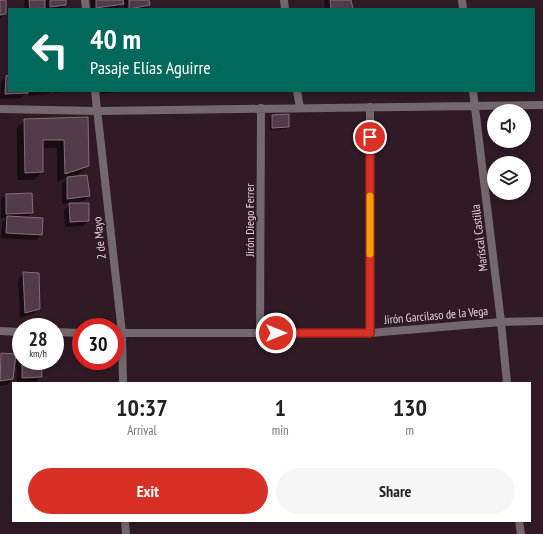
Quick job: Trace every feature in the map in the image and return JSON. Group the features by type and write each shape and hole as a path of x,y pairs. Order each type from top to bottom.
{"street":[{"name":"2 de Mayo","path":"95,92 117,318"},
{"path":"297,92 300,107"},
{"name":"Mariscal Castilla","path":"473,92 507,382"},
{"path":"0,109 97,111 300,107 543,105"},
{"path":"370,107 370,333"},
{"name":"Jirón Diego Ferrer","path":"260,333 261,108"},
{"name":"Jirón Garcilaso de la Vega","path":"124,333 370,333 501,322 543,321"},
{"path":"0,331 12,332"},
{"name":"2 de Mayo","path":"121,370 122,382"},
{"path":"125,522 126,534"},
{"path":"520,522 521,534"}],"building":[{"path":"0,0 6,0 6,14 0,15"},
{"path":"29,0 45,0 45,8 30,8"},
{"path":"50,0 66,0 66,5 50,7"},
{"path":"96,0 123,0 124,4 96,8"},
{"path":"129,0 149,0 150,5 129,8"},
{"path":"330,0 351,0 353,8 331,8"},
{"path":"8,75 8,92 28,93 5,94 6,76"},
{"path":"289,114 289,127 272,128 272,115"},
{"path":"88,117 89,166 65,174 64,140 43,140 43,172 25,173 24,119"},
{"path":"87,175 90,196 67,199 67,177"},
{"path":"32,193 33,213 6,214 6,194"},
{"path":"69,203 89,203 89,221 70,222"},
{"path":"7,216 43,218 42,235 6,233"},
{"path":"23,272 39,273 40,309 25,313"},
{"path":"1,353 12,354 12,370 14,370 13,379 0,381"},
{"path":"22,370 42,370 42,377 22,378"}],"slow traffic":[{"path":"370,196 370,254"}],"route":[{"path":"276,333 370,333 370,137"}]}
